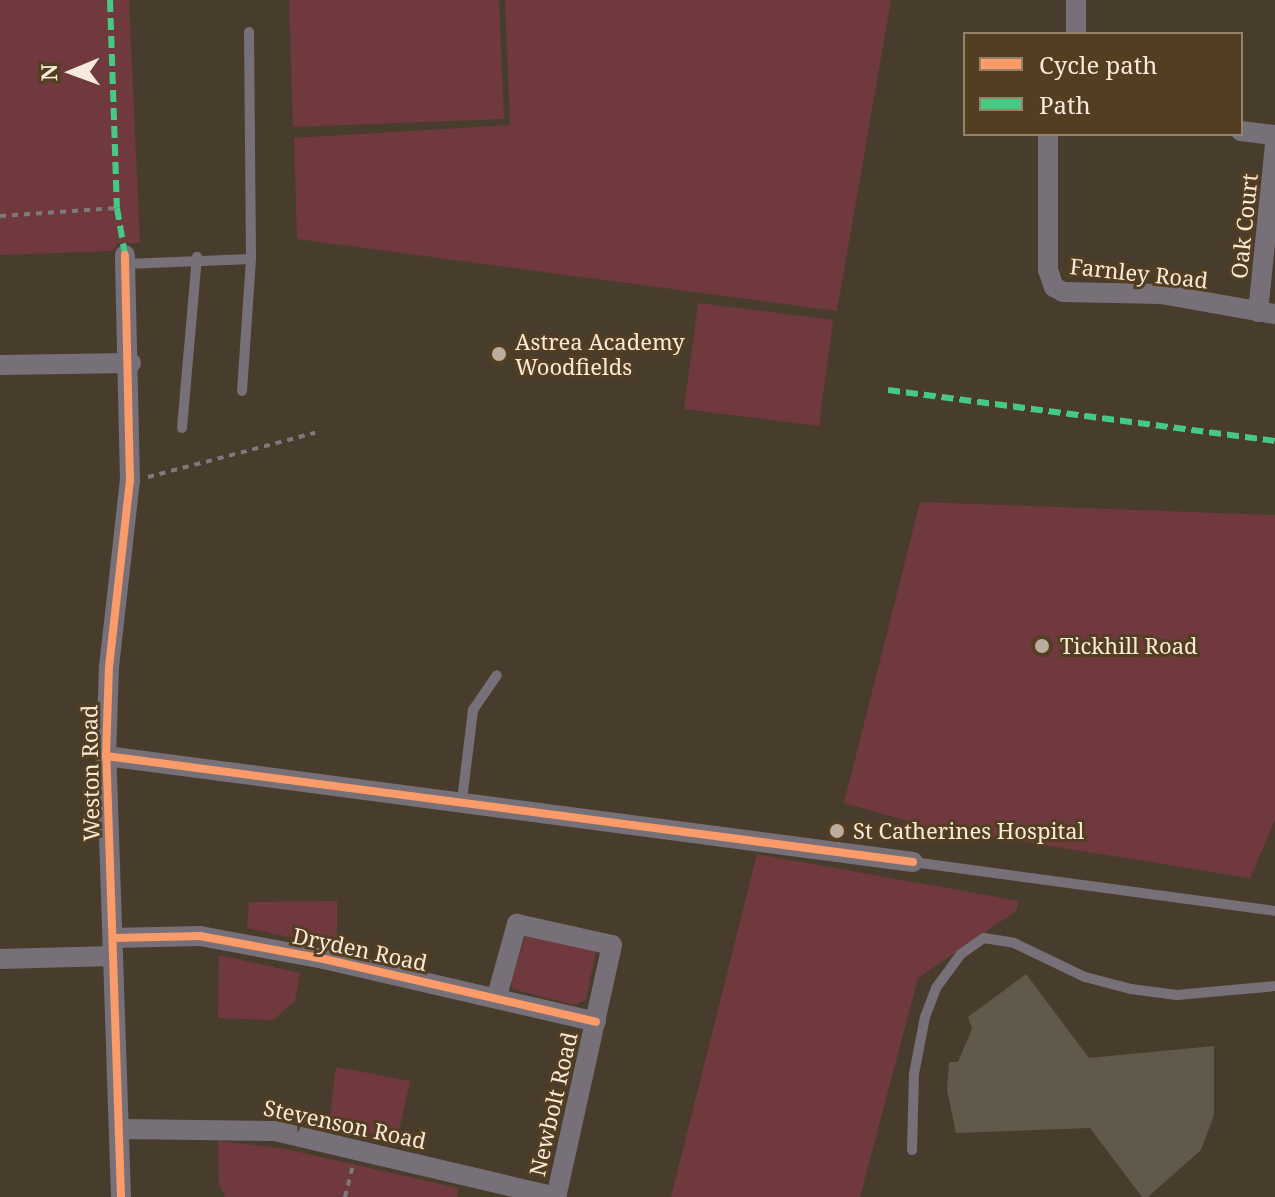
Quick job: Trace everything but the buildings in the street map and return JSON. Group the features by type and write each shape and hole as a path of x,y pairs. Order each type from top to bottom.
{"street":[{"path":"1076,0 1076,32"},
{"path":"1243,131 1275,135"},
{"name":"Farnley Road","path":"1048,137 1048,270 1054,287 1063,292 1161,294 1267,313"},
{"name":"Oak Court","path":"1267,313 1275,145"},
{"name":"Weston Road","path":"121,1197 106,756 109,667 130,481 131,363 126,259"},
{"path":"0,365 131,363"},
{"path":"106,756 462,800 913,862"},
{"path":"497,996 517,924 607,942 612,951 596,1022"},
{"name":"Dryden Road","path":"0,959 200,936 497,996 596,1022"},
{"name":"Newbolt Road","path":"556,1197 596,1022"},
{"name":"Stevenson Road","path":"119,1129 238,1126 556,1197"}],"lane":[{"path":"242,391 251,259 249,32"},
{"path":"182,428 197,257"},
{"path":"126,259 251,259"},
{"path":"462,800 473,710 497,675"},
{"path":"913,862 1275,911"},
{"path":"912,1150 914,1074 925,1017 953,965 984,938 1014,943 1085,977 1131,989 1177,995 1275,986"}],"path":[{"path":"0,216 117,208"},
{"path":"130,481 315,433"},
{"path":"345,1197 356,1150"}],"shaded area":[{"path":"0,0 129,0 140,243 118,243 112,251 0,255"},
{"path":"289,0 499,0 504,119 293,127"},
{"path":"505,0 891,0 837,311 297,239 294,138 510,125"},
{"path":"698,303 833,320 819,426 684,409"},
{"path":"920,502 1275,515 1275,820 1250,878 925,826 844,803"},
{"path":"757,854 1019,901 1016,911 918,978 860,1197 671,1197"},
{"path":"337,901 337,947 247,928 249,902"},
{"path":"526,935 596,950 586,1000 574,1005 513,989 511,981"},
{"path":"219,955 300,973 295,1001 273,1020 218,1018"},
{"path":"336,1067 410,1081 397,1139 329,1124"},
{"path":"218,1141 286,1149 458,1188 457,1197 225,1197 219,1185"}],"marked path":[{"path":"110,0 117,208 125,255"},
{"path":"888,390 1275,441"}],"cycle path":[{"path":"121,1197 106,756 109,667 130,481 125,255"},
{"path":"106,756 913,862"},
{"path":"113,938 200,936 324,959 596,1022"}],"place":[{"name":"Astrea Academy Woodfields","path":"499,354"},
{"name":"Tickhill Road","path":"1042,646"},
{"name":"St Catherines Hospital","path":"837,831"}]}
